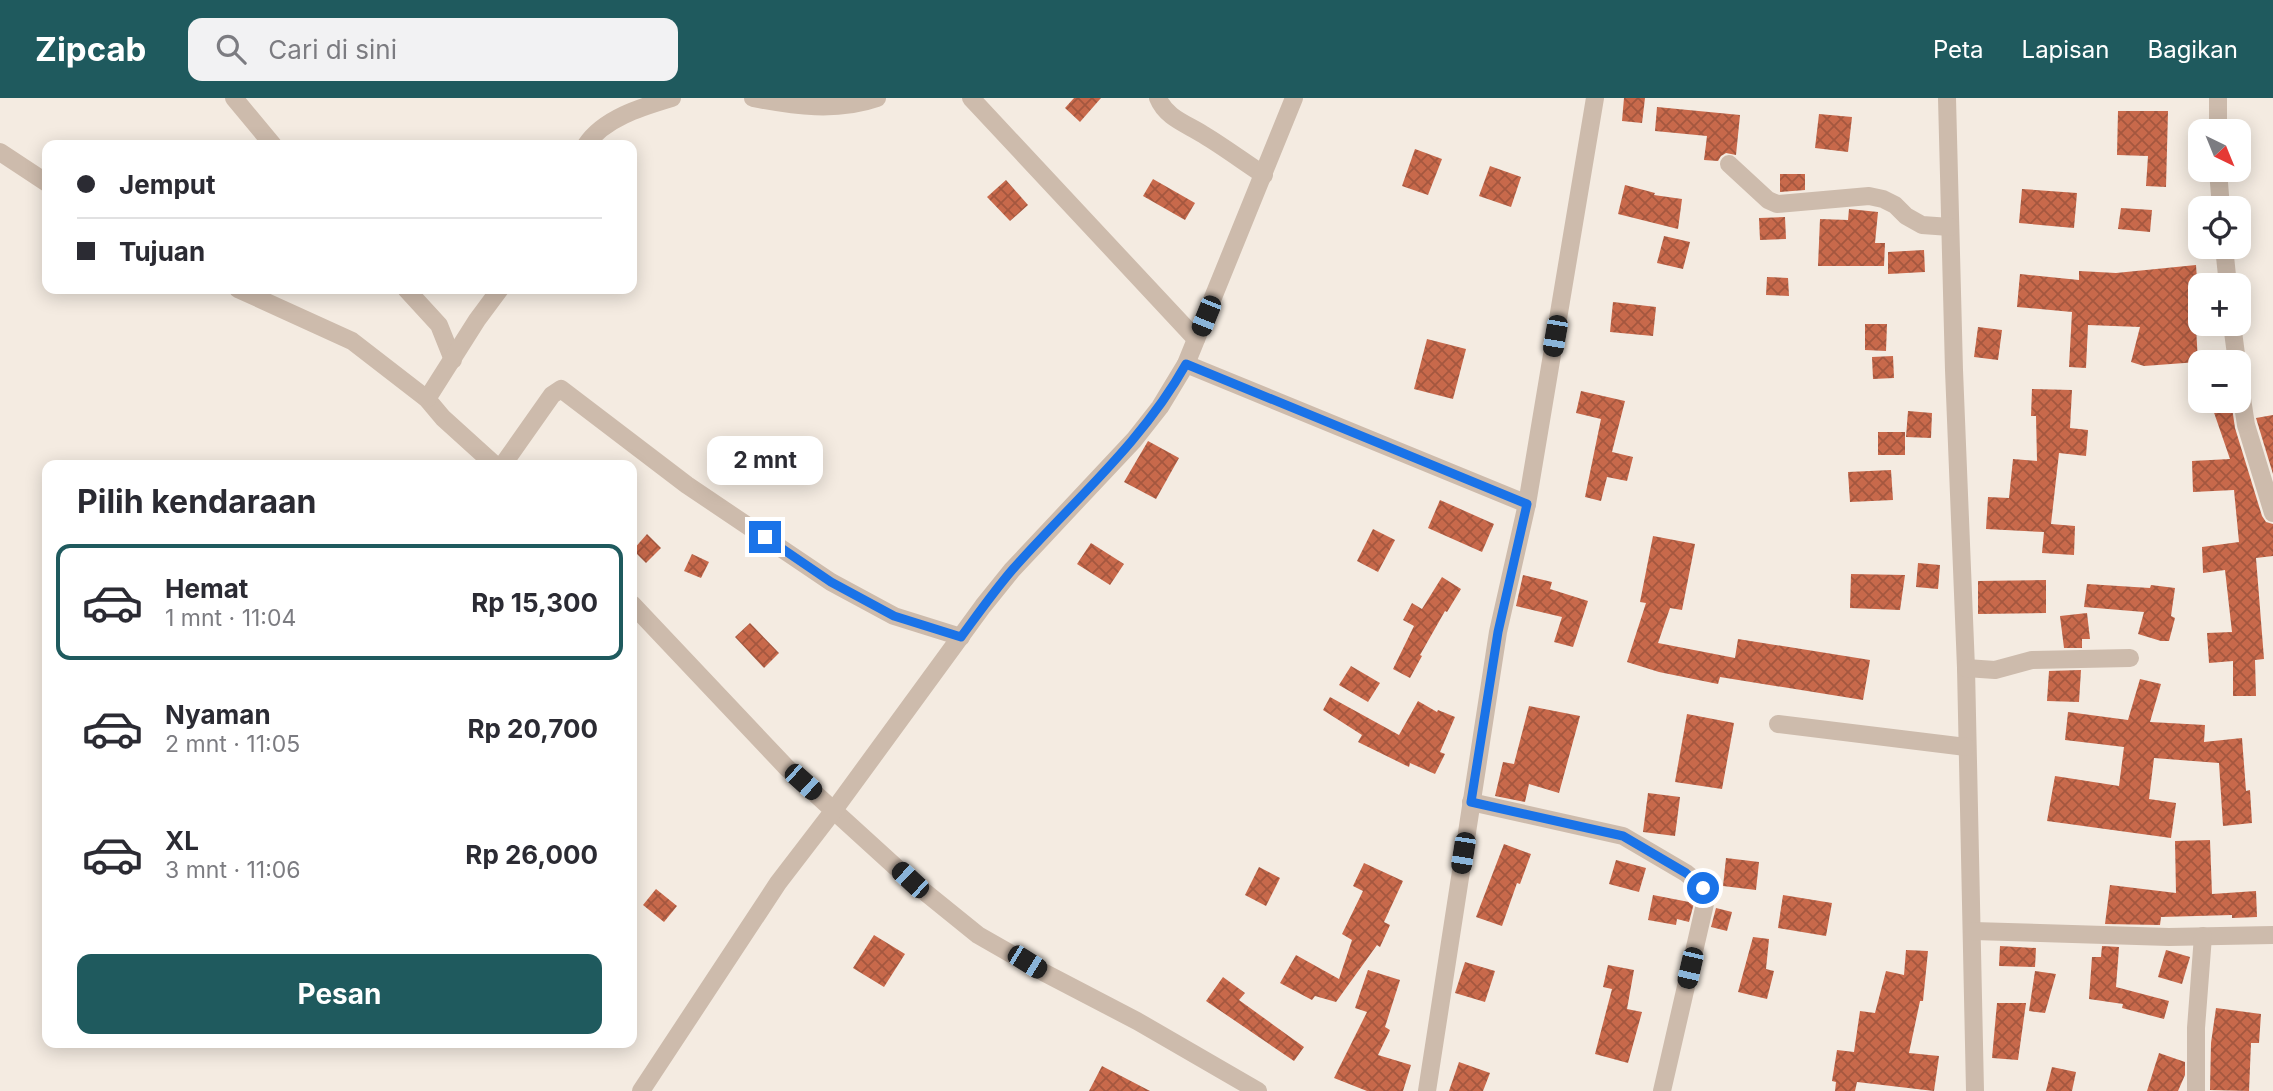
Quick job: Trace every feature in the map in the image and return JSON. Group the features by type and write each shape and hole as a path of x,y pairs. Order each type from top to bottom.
{"street":[{"path":"234,98 269,140"},
{"path":"589,140 608,124 643,106 672,98"},
{"path":"753,98 790,105 838,106 858,105 877,98"},
{"path":"971,98 1196,339"},
{"path":"1158,98 1166,112 1178,121 1203,134 1264,175"},
{"path":"641,1091 778,883 961,637 1013,570 1160,407 1186,364 1294,98"},
{"path":"1427,1091 1498,632 1527,504 1595,98"},
{"path":"1947,98 1966,668 1975,1091"},
{"path":"2218,98 2218,119"},
{"path":"0,152 42,180"},
{"path":"1729,164 1768,200 1777,204 1869,196 1895,205 1906,216 1922,225 1950,227"},
{"path":"249,294 352,341 427,399 443,418 489,460"},
{"path":"411,294 439,325 453,360"},
{"path":"427,399 496,294"},
{"path":"1186,364 1527,504"},
{"path":"506,460 552,395 561,389 687,485 831,582 894,616 961,637"},
{"path":"2244,413 2273,513"},
{"path":"637,609 787,768 910,880 978,935 1137,1021 1258,1091"},
{"path":"1966,668 1995,670 2032,660 2056,658 2130,658"},
{"path":"1778,724 1966,747"},
{"path":"1471,802 1623,836 1686,873 1703,888 1707,895 1662,1091"},
{"path":"1973,931 2169,937 2273,935"},
{"path":"2196,1091 2196,1028 2203,936"}],"building":[{"path":"1074,98 1101,98 1080,122 1065,108"},
{"path":"1624,98 1645,98 1642,123 1622,121"},
{"path":"1657,107 1740,115 1736,155 1726,153 1718,161 1704,160 1707,136 1655,131"},
{"path":"2118,111 2168,111 2166,187 2146,186 2148,156 2117,155"},
{"path":"1819,114 1852,117 1848,152 1815,148"},
{"path":"1415,149 1442,159 1428,195 1402,186"},
{"path":"1490,166 1521,177 1511,207 1479,196"},
{"path":"1780,174 1805,174 1805,190 1780,192"},
{"path":"1153,179 1195,203 1185,220 1143,196"},
{"path":"1006,180 1028,205 1010,221 987,197"},
{"path":"1625,185 1655,193 1654,195 1682,199 1678,229 1618,214"},
{"path":"2022,189 2077,193 2074,228 2019,223"},
{"path":"2121,208 2152,210 2150,232 2118,229"},
{"path":"1849,209 1878,212 1875,243 1885,243 1884,266 1818,266 1820,219 1848,220"},
{"path":"1785,217 1786,239 1760,240 1759,218"},
{"path":"1664,236 1690,242 1683,269 1657,263"},
{"path":"1924,250 1925,272 1888,274 1888,252"},
{"path":"2196,265 2197,273 2188,273 2188,336 2197,336 2197,350 2188,350 2188,363 2144,366 2131,362 2140,327 2088,325 2086,368 2069,367 2072,312 2017,307 2020,274 2079,280 2079,271 2116,273"},
{"path":"1767,277 1788,278 1789,296 1766,295"},
{"path":"1613,302 1656,307 1653,336 1610,332"},
{"path":"1865,324 1887,324 1886,351 1865,350"},
{"path":"1978,327 2002,330 1998,360 1974,357"},
{"path":"1427,339 1466,349 1453,399 1414,389"},
{"path":"1893,356 1894,378 1873,379 1872,357"},
{"path":"2032,389 2072,390 2070,428 2088,430 2086,456 2059,453 2051,524 2075,526 2074,555 2042,553 2044,532 1986,529 1988,497 2009,498 2013,459 2037,461 2036,416 2031,416"},
{"path":"1581,391 1625,401 1612,452 1633,457 1627,481 1607,477 1601,501 1585,497 1601,419 1576,413"},
{"path":"1908,411 1932,413 1931,438 1906,437"},
{"path":"2214,413 2233,413 2262,516 2266,522 2273,524 2273,556 2256,558 2264,659 2255,660 2256,696 2233,696 2233,661 2209,663 2207,633 2232,632 2225,570 2203,573 2202,547 2239,542 2234,490 2193,492 2192,461 2230,459"},
{"path":"2273,415 2273,474 2256,418"},
{"path":"1878,432 1905,432 1905,455 1878,455"},
{"path":"1148,441 1179,458 1156,499 1124,482"},
{"path":"1891,470 1893,500 1850,502 1848,472"},
{"path":"1440,500 1494,524 1482,552 1428,528"},
{"path":"1373,529 1395,540 1378,572 1357,561"},
{"path":"647,534 661,548 646,563 637,554 637,545"},
{"path":"1653,536 1695,544 1682,610 1670,608 1658,643 1735,658 1738,639 1870,660 1863,700 1720,677 1718,684 1659,672 1627,662 1646,603 1640,602"},
{"path":"1091,543 1124,564 1110,585 1077,564"},
{"path":"692,554 709,562 701,578 684,571"},
{"path":"1918,563 1940,565 1938,589 1916,587"},
{"path":"1851,574 1905,575 1900,610 1850,608"},
{"path":"1523,575 1552,582 1550,589 1588,601 1573,647 1554,642 1562,617 1516,606"},
{"path":"1442,577 1461,589 1447,612 1445,611 1410,678 1393,669 1414,626 1403,620 1412,603 1422,609"},
{"path":"2046,580 2046,613 1978,614 1978,581"},
{"path":"2087,584 2175,588 2171,616 2175,618 2169,641 2138,634 2144,612 2084,607"},
{"path":"2087,613 2090,639 2082,639 2082,648 2064,648 2060,616"},
{"path":"750,623 779,653 764,668 735,637"},
{"path":"1351,666 1380,683 1368,702 1339,685"},
{"path":"2081,670 2079,702 2047,701 2049,671"},
{"path":"2140,679 2161,684 2150,722 2205,725 2204,742 2242,738 2246,791 2250,790 2252,823 2223,826 2219,763 2154,758 2149,799 2176,803 2171,838 2047,821 2055,776 2119,786 2124,747 2065,740 2068,712 2128,720"},
{"path":"1330,697 1399,735 1418,701 1437,712 1438,710 1455,717 1440,752 1445,754 1435,774 1410,763 1409,767 1358,742 1362,735 1323,710"},
{"path":"1529,706 1580,716 1559,793 1529,784 1525,802 1495,796 1503,762 1514,764"},
{"path":"1687,714 1734,723 1722,789 1675,782"},
{"path":"1648,793 1680,797 1675,836 1643,832"},
{"path":"2210,840 2212,894 2256,891 2257,917 2161,917 2160,925 2105,924 2110,885 2176,893 2175,841"},
{"path":"1504,844 1531,854 1520,884 1517,883 1502,926 1476,917"},
{"path":"1726,858 1759,862 1756,890 1723,886"},
{"path":"1616,860 1646,868 1639,892 1609,884"},
{"path":"1364,863 1403,881 1384,922 1390,925 1380,947 1377,945 1336,1002 1315,996 1312,1000 1280,983 1296,955 1339,979 1352,940 1342,934 1363,891 1353,886"},
{"path":"1259,867 1280,878 1266,906 1245,895"},
{"path":"656,889 677,906 664,922 643,905"},
{"path":"1653,895 1694,903 1689,922 1677,919 1676,925 1648,920"},
{"path":"1783,895 1832,903 1826,936 1778,928"},
{"path":"1716,908 1732,912 1727,931 1711,927"},
{"path":"874,935 905,954 884,987 853,968"},
{"path":"1753,937 1769,939 1766,969 1774,971 1767,999 1738,992"},
{"path":"2000,946 2036,948 2035,967 1999,966"},
{"path":"2102,946 2119,947 2116,987 2169,1001 2164,1019 2122,1008 2123,1004 2089,999 2092,957 2101,957"},
{"path":"1906,950 1928,951 1923,1001 1920,1001 1909,1053 1939,1056 1934,1091 1857,1082 1855,1091 1835,1091 1836,1082 1832,1081 1837,1050 1854,1052 1860,1011 1875,1013 1886,971 1904,975"},
{"path":"2166,950 2190,957 2182,984 2158,977"},
{"path":"1465,962 1495,971 1485,1002 1455,993"},
{"path":"1608,965 1634,970 1627,1009 1642,1012 1628,1063 1595,1054 1612,989 1603,987"},
{"path":"1368,970 1400,980 1385,1027 1390,1030 1378,1055 1411,1065 1403,1091 1367,1091 1334,1078 1367,1012 1355,1008"},
{"path":"2035,971 2056,974 2045,1013 2029,1011"},
{"path":"1223,977 1245,993 1239,1000 1304,1047 1294,1061 1206,1001"},
{"path":"1997,1003 2026,1003 2018,1060 1992,1058"},
{"path":"2216,1008 2261,1014 2259,1043 2251,1043 2249,1091 2210,1090 2211,1043"},
{"path":"2159,1053 2185,1062 2185,1075 2178,1091 2147,1091"},
{"path":"1459,1062 1490,1073 1483,1091 1449,1091"},
{"path":"1102,1066 1150,1091 1089,1091"},
{"path":"2052,1067 2076,1072 2072,1091 2046,1091"}],"route":[{"path":"765,537 831,582 894,616 961,637 1013,570 1133,440 1160,407 1186,364 1527,504 1498,632 1471,802 1623,836 1686,873 1703,888"}]}
